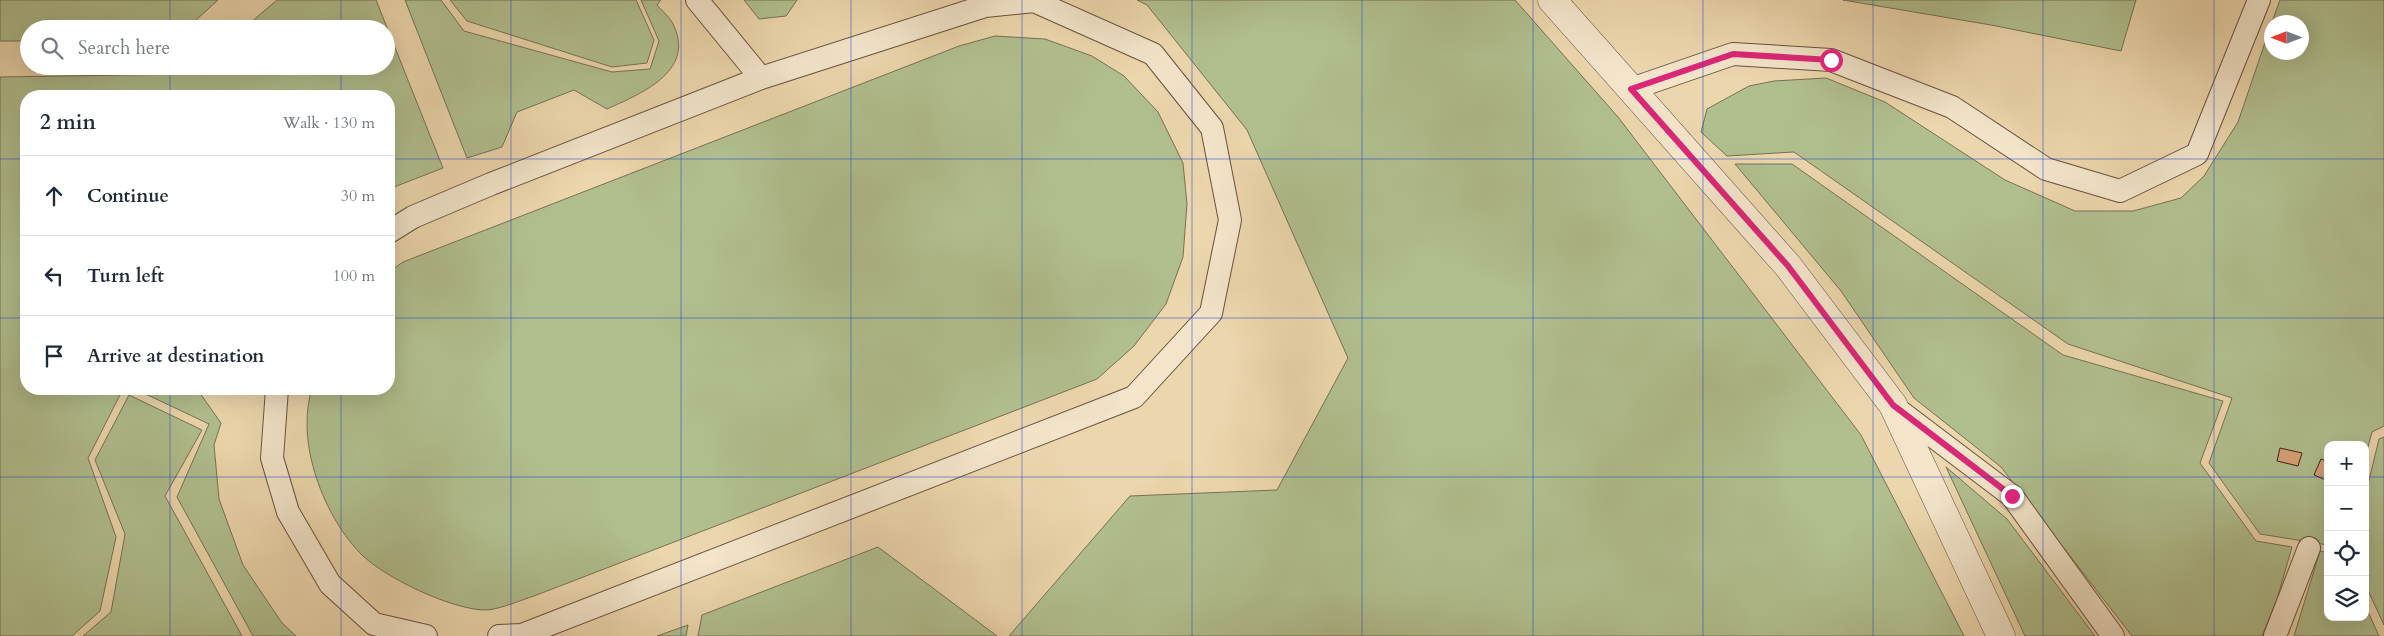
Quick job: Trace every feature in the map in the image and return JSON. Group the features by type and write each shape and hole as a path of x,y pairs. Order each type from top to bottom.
{"street":[{"path":"1552,0 1788,266 1893,405 2002,636"}],"lane":[{"path":"698,0 761,78"},
{"path":"1631,89 1733,54 1831,60 1952,107 2046,169 2120,191 2197,154 2259,0"},
{"path":"395,228 413,217 491,184 761,78 985,6 1034,1 1153,54 1212,128 1230,220 1211,313 1134,397 522,635 499,636"},
{"path":"277,395 272,458 288,512 330,584 374,624 426,636"},
{"path":"1893,405 2012,496 2113,636"},
{"path":"2275,636 2309,548"}],"green space":[{"path":"0,0 218,0 196,20 20,20 20,41 0,41"},
{"path":"277,0 376,0 384,20 254,20"},
{"path":"405,0 441,0 464,31 612,72 650,69 659,41 641,0 661,0 657,5 673,23 679,42 677,56 671,69 661,79 634,96 607,109 574,90 517,112 502,147 467,158"},
{"path":"450,0 636,0 654,40 647,63 612,67 467,21"},
{"path":"744,0 797,0 786,16 759,19"},
{"path":"1137,0 1515,0 1618,117 1861,435 1964,636 1009,636 1130,496 1277,490 1348,358 1247,130 1147,5"},
{"path":"1843,0 2136,0 2121,51 1991,25"},
{"path":"2280,0 2384,0 2384,426 2372,432 2369,443 2369,441 2324,441 2324,544 2260,534 2209,463 2232,398 2068,344 1794,152 1727,156 1701,132 1707,109 1749,86 1774,81 1826,78 1885,102 2005,180 2075,211 2133,211 2181,198 2204,176 2238,122 2264,46 2264,60 2309,60 2309,15 2275,15"},
{"path":"995,36 1045,39 1092,56 1124,76 1158,112 1183,163 1187,204 1183,257 1166,304 1134,346 1097,379 534,596 495,609 483,610 453,604 403,583 374,565 349,540 336,521 316,478 307,432 308,410 311,395 395,395 395,268 403,262 959,46"},
{"path":"395,48 443,168 395,187 395,90 20,90 20,395 120,395 88,458 116,537 100,611 72,636 0,636 0,77 395,75"},
{"path":"1735,164 1792,164 2063,355 2223,401 2200,463 2256,541 2292,547 2277,599 2262,636 2132,636 2001,467 1914,398 1841,291"},
{"path":"129,395 202,430 165,496 242,636 83,636 111,612 125,534 95,460"},
{"path":"148,395 201,395 221,423 214,445 219,499 243,565 282,623 296,636 253,636 177,497 209,424"},
{"path":"2384,437 2384,625 2369,593 2369,480 2379,439"},
{"path":"1946,467 2007,519 2095,636 2025,636"},
{"path":"878,547 997,636 698,636 702,615"},
{"path":"2320,551 2324,552 2324,621 2369,621 2369,614 2379,636 2294,636"},
{"path":"688,625 686,636 657,636"}],"building":[{"path":"2280,448 2302,453 2298,466 2277,461"},
{"path":"2321,459 2324,460 2324,479 2314,475"}],"route":[{"path":"1831,60 1733,54 1631,89 1788,266 1893,405 2012,496"}]}
